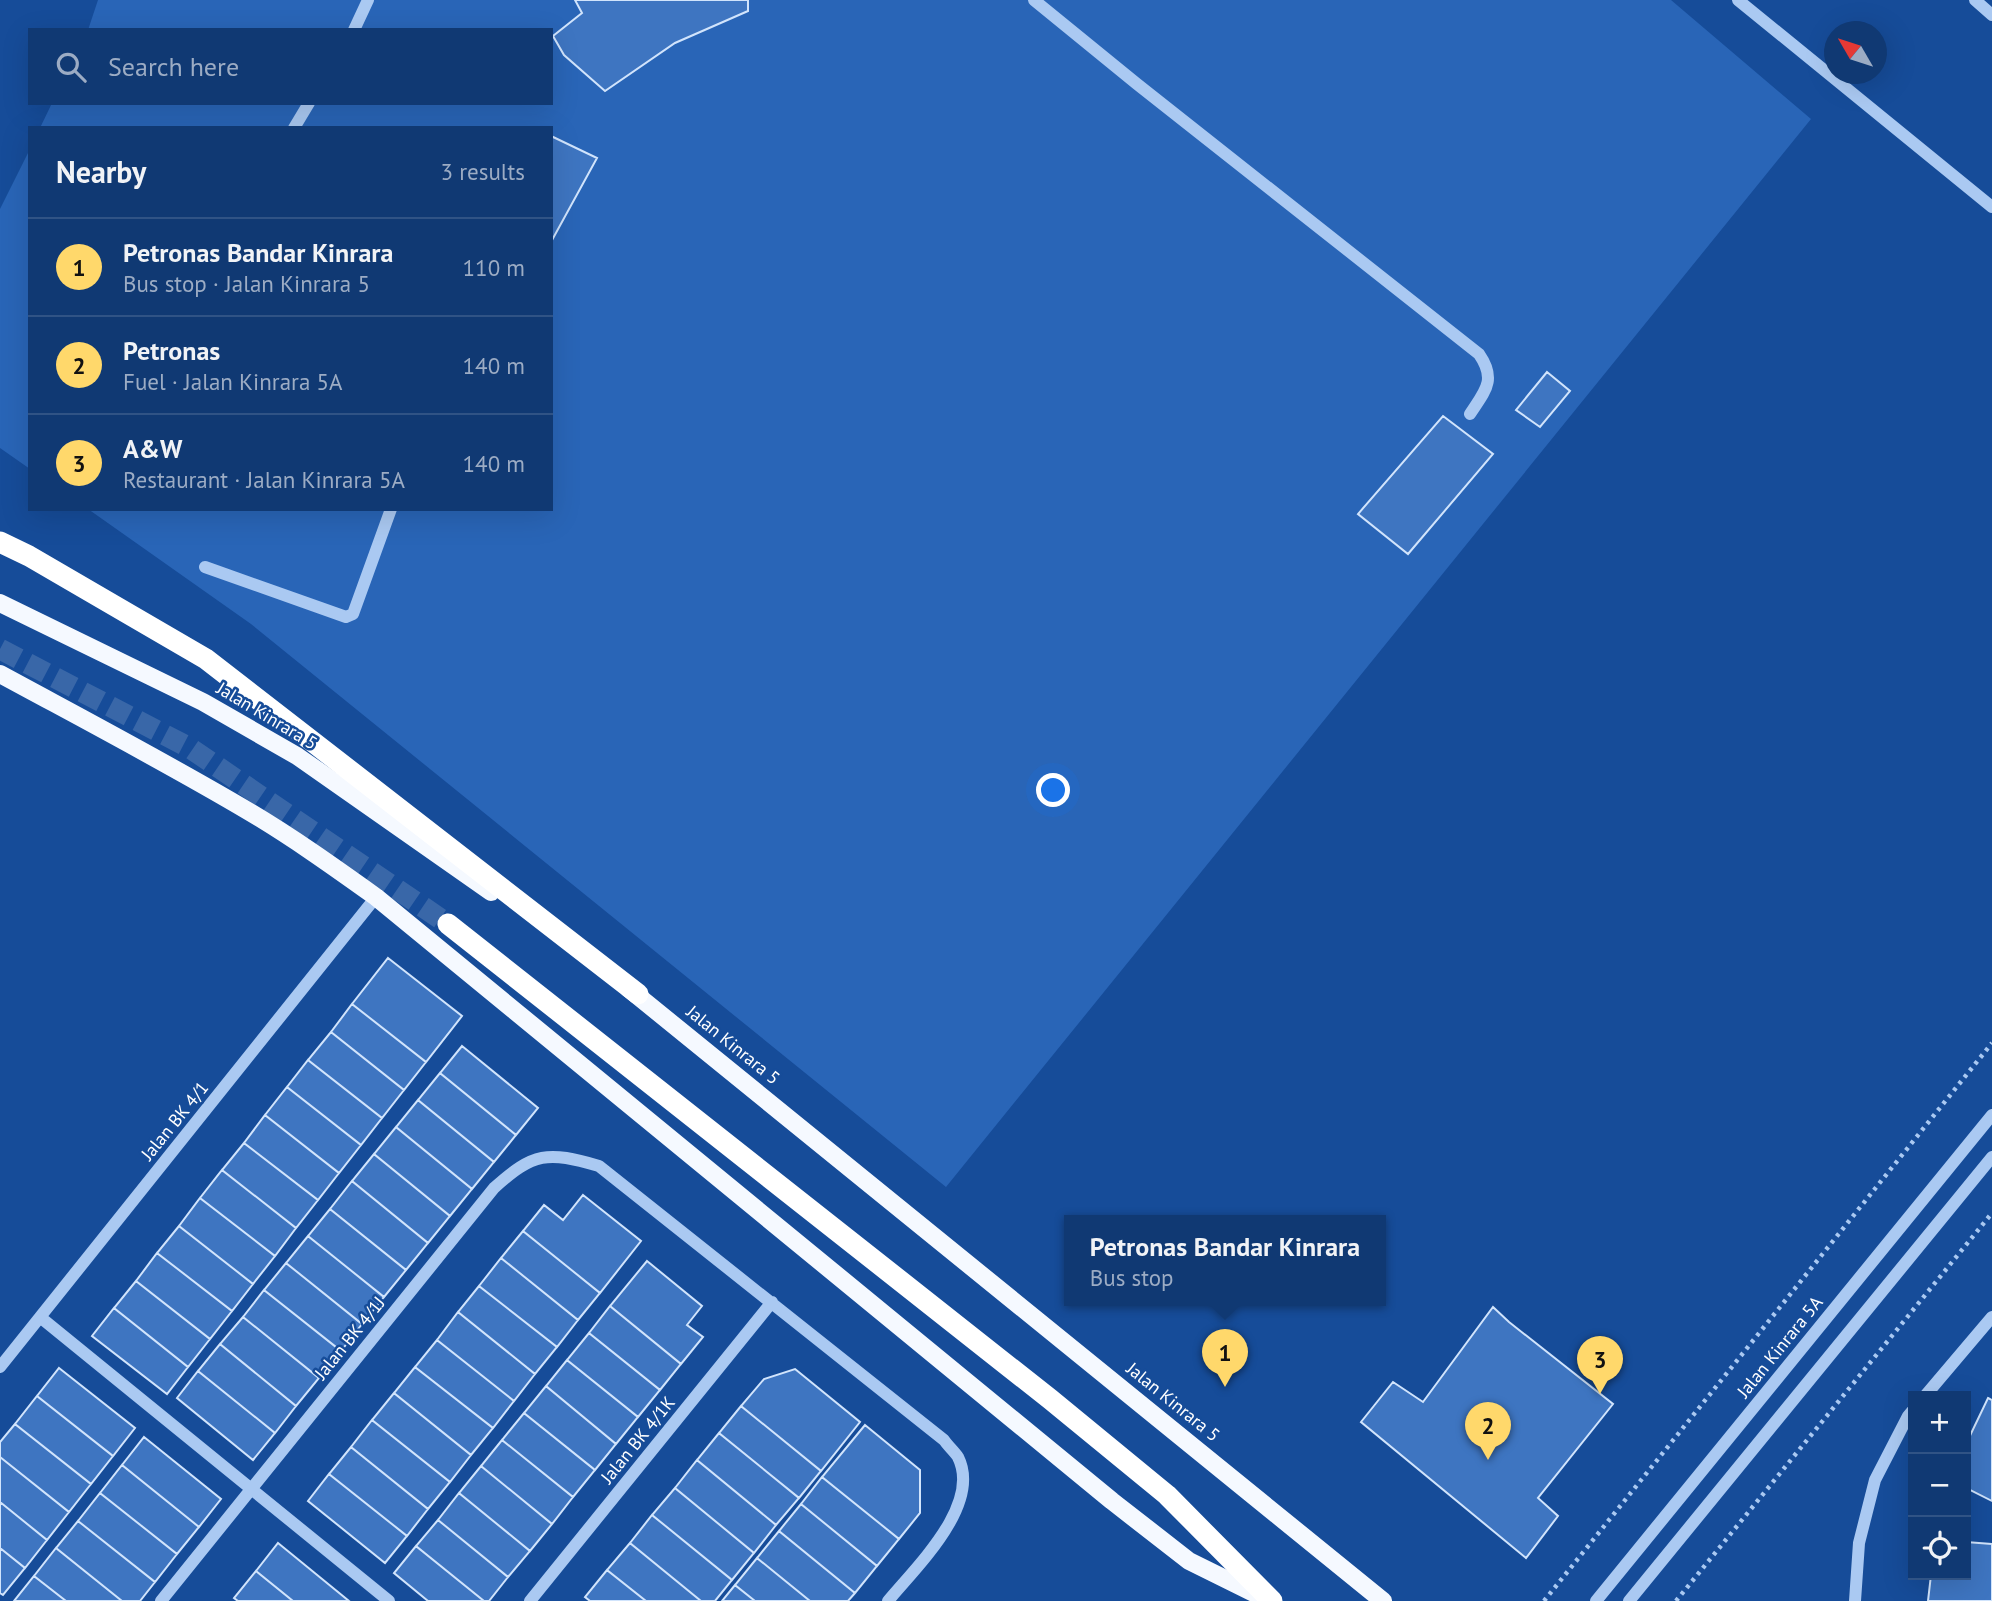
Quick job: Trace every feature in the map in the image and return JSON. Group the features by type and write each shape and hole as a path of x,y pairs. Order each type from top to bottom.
{"highway":[{"path":"0,542 29,556 206,659 638,995"},
{"path":"448,924 1167,1496 1270,1601"}],"main road":[{"name":"Jalan Kinrara 5","path":"0,603 203,702 297,756 638,995 1383,1601"},
{"path":"0,674 249,811 376,897 1134,1518 1189,1561 1270,1601"}],"street":[{"path":"355,28 368,0"},
{"path":"1034,0 1479,354 1488,367 1488,385 1470,414"},
{"path":"1738,0 1992,206"},
{"path":"1975,0 1992,15"},
{"path":"295,126 308,105"},
{"path":"205,567 346,617 353,614 390,511"},
{"name":"Jalan BK 4/1","path":"0,1367 376,897"},
{"name":"Jalan Kinrara 5A","path":"1596,1601 1992,1115"},
{"name":"Jalan BK 4/1J","path":"161,1601 494,1188 517,1168 541,1157 569,1157 599,1166 772,1302"},
{"path":"1629,1601 1992,1157"},
{"path":"772,1302 944,1440 958,1458 963,1482 956,1511 941,1537 888,1601"},
{"name":"Jalan BK 4/1K","path":"530,1601 772,1302"},
{"path":"40,1317 389,1601"},
{"path":"1928,1391 1992,1317"},
{"path":"1855,1601 1859,1543 1875,1480 1908,1416"}],"path":[{"path":"1544,1601 1992,1042"},
{"path":"1676,1601 1992,1213"}],"shaded area":[{"path":"98,0 1671,0 1811,119 946,1187 251,624 91,511 553,511 553,126 41,126 51,105 553,105 553,28 89,28"},
{"path":"28,153 28,468 0,448 0,209"}],"building":[{"path":"575,0 748,0 748,11 675,43 605,91 564,55 553,36 582,13"},
{"path":"553,137 597,158 553,238"},
{"path":"1547,372 1570,391 1540,427 1516,410"},
{"path":"1443,416 1493,454 1408,554 1358,514"},
{"path":"388,958 462,1016 426,1062 352,1004"},
{"path":"352,1004 426,1062 404,1090 331,1032"},
{"path":"331,1032 404,1090 382,1118 308,1060"},
{"path":"462,1046 538,1108 516,1135 440,1073"},
{"path":"308,1060 382,1118 361,1145 287,1087"},
{"path":"440,1073 516,1135 494,1162 418,1100"},
{"path":"287,1087 361,1145 339,1173 265,1115"},
{"path":"418,1100 494,1162 472,1189 396,1127"},
{"path":"265,1115 339,1173 318,1200 244,1143"},
{"path":"396,1127 472,1189 450,1216 374,1154"},
{"path":"244,1143 318,1200 296,1228 222,1170"},
{"path":"374,1154 450,1216 428,1243 352,1181"},
{"path":"222,1170 296,1228 275,1256 200,1198"},
{"path":"352,1181 428,1243 406,1270 330,1209"},
{"path":"583,1195 641,1241 600,1293 523,1231 544,1205 563,1220"},
{"path":"200,1198 275,1256 253,1284 179,1226"},
{"path":"330,1209 406,1270 384,1297 308,1236"},
{"path":"179,1226 253,1284 232,1311 157,1253"},
{"path":"523,1231 600,1293 578,1320 501,1258"},
{"path":"308,1236 384,1297 362,1324 286,1263"},
{"path":"157,1253 232,1311 210,1339 136,1281"},
{"path":"501,1258 578,1320 557,1347 479,1286"},
{"path":"647,1261 702,1306 687,1325 703,1337 681,1364 610,1306"},
{"path":"286,1263 362,1324 341,1351 264,1290"},
{"path":"136,1281 210,1339 188,1367 114,1308"},
{"path":"479,1286 557,1347 535,1374 458,1312"},
{"path":"264,1290 341,1351 319,1378 243,1317"},
{"path":"610,1306 681,1364 660,1390 589,1333"},
{"path":"1493,1307 1613,1404 1538,1498 1558,1516 1526,1558 1361,1422 1393,1382 1423,1402"},
{"path":"114,1308 188,1367 167,1394 92,1336"},
{"path":"458,1312 535,1374 514,1401 437,1340"},
{"path":"243,1317 319,1378 296,1406 220,1344"},
{"path":"589,1333 660,1390 638,1417 567,1360"},
{"path":"437,1340 514,1401 493,1428 415,1367"},
{"path":"220,1344 296,1406 275,1433 198,1371"},
{"path":"567,1360 638,1417 616,1444 546,1386"},
{"path":"415,1367 493,1428 471,1455 394,1393"},
{"path":"59,1368 135,1428 113,1456 37,1396"},
{"path":"795,1369 860,1422 821,1471 741,1406 764,1379"},
{"path":"198,1371 275,1433 253,1460 177,1398"},
{"path":"546,1386 616,1444 595,1470 524,1413"},
{"path":"394,1393 471,1455 450,1482 372,1420"},
{"path":"37,1396 113,1456 91,1484 15,1424"},
{"path":"1988,1398 1992,1400 1992,1501 1971,1490 1971,1434"},
{"path":"741,1406 821,1471 799,1498 719,1433"},
{"path":"524,1413 595,1470 573,1497 502,1440"},
{"path":"372,1420 450,1482 428,1509 351,1447"},
{"path":"15,1424 91,1484 69,1512 0,1457 0,1442"},
{"path":"865,1425 920,1470 920,1513 899,1539 822,1477"},
{"path":"719,1433 799,1498 776,1525 697,1460"},
{"path":"144,1437 221,1499 199,1527 122,1465"},
{"path":"502,1440 573,1497 552,1524 481,1466"},
{"path":"351,1447 428,1509 407,1536 329,1474"},
{"path":"0,1457 69,1512 47,1540 0,1502"},
{"path":"697,1460 776,1525 754,1553 675,1488"},
{"path":"122,1465 199,1527 177,1554 100,1493"},
{"path":"481,1466 552,1524 530,1551 459,1493"},
{"path":"329,1474 407,1536 385,1563 308,1501"},
{"path":"822,1477 899,1539 877,1566 801,1504"},
{"path":"675,1488 754,1553 732,1580 652,1515"},
{"path":"100,1493 177,1554 155,1582 78,1521"},
{"path":"459,1493 530,1551 508,1577 438,1520"},
{"path":"0,1502 47,1540 25,1568 0,1548"},
{"path":"801,1504 877,1566 855,1593 779,1531"},
{"path":"652,1515 732,1580 715,1601 701,1601 630,1543"},
{"path":"438,1520 508,1577 489,1601 484,1601 416,1546"},
{"path":"78,1521 155,1582 140,1601 122,1601 56,1548"},
{"path":"779,1531 855,1593 848,1601 810,1601 757,1558"},
{"path":"1971,1542 1992,1544 1992,1601 1928,1601 1930,1580 1971,1580"},
{"path":"278,1543 349,1601 293,1601 256,1571"},
{"path":"630,1543 701,1601 646,1601 607,1570"},
{"path":"416,1546 484,1601 428,1601 394,1573"},
{"path":"0,1548 25,1568 3,1595 0,1593"},
{"path":"56,1548 122,1601 66,1601 34,1576"},
{"path":"757,1558 810,1601 755,1601 735,1585"},
{"path":"607,1570 646,1601 590,1601 585,1597"},
{"path":"256,1571 293,1601 238,1601 234,1598"},
{"path":"34,1576 66,1601 14,1601"},
{"path":"735,1585 755,1601 722,1601"}],"tunnel":[{"path":"0,649 190,748 448,924"}],"place":[{"name":"Petronas Bandar Kinrara","path":"1225,1387"},
{"name":"A&W","path":"1600,1394"},
{"name":"Petronas","path":"1488,1460"}]}
